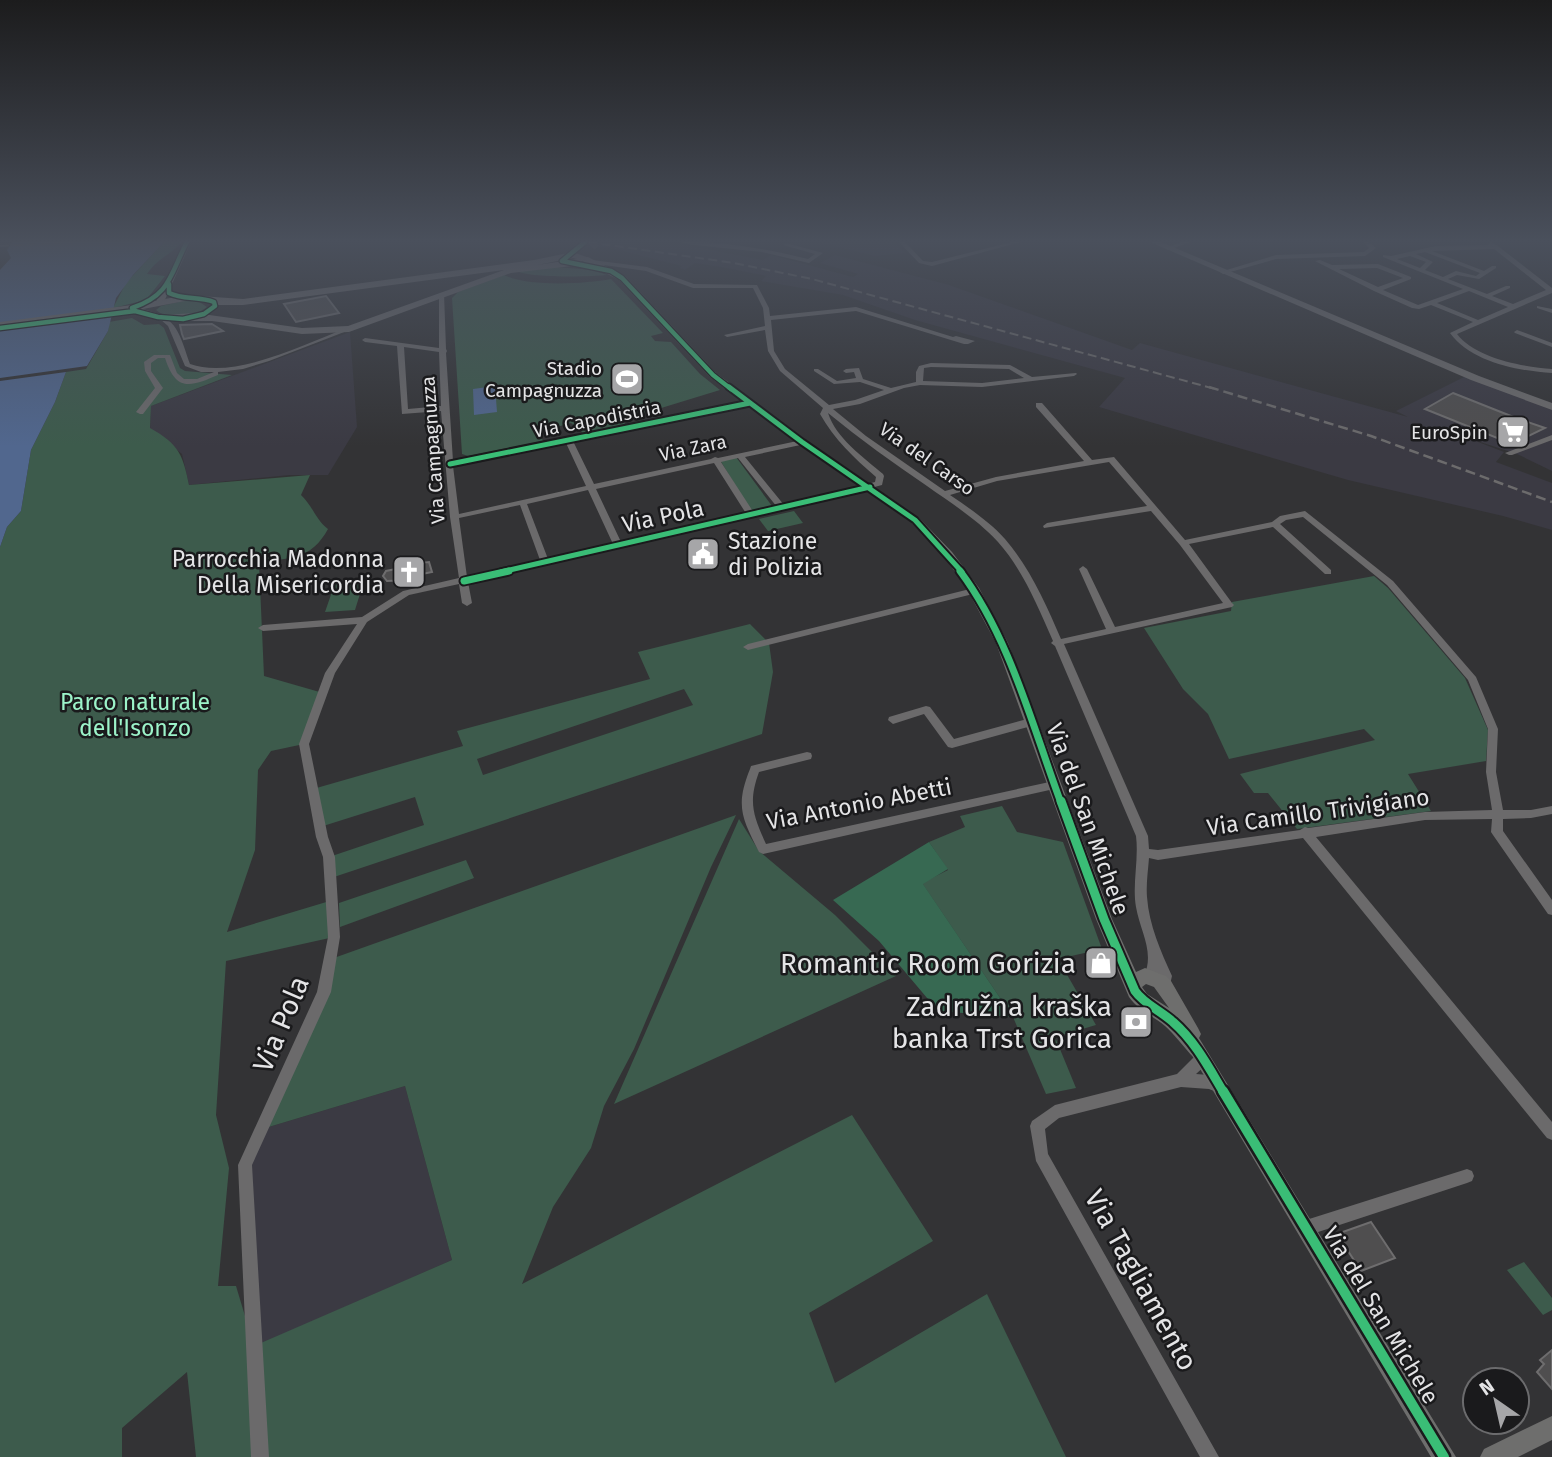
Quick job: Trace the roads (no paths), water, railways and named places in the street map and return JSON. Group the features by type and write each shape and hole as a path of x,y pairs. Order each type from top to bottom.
{"main road":[{"path":"0,327 129,310"},
{"path":"158,310 162,318 212,318 302,331 349,329 400,310"},
{"path":"185,318 211,310"},
{"name":"Via del San Michele","path":"652,310 713,375 802,442 915,520 948,554 975,591 1002,643 1114,943 1152,987 1175,1023 1201,1055 1444,1457"},
{"path":"1316,310 1552,407"},
{"path":"1492,1457 1552,1428"}],"street":[{"name":"Via Campagnuzza","path":"443,310 454,517 467,603"},
{"name":"Via del Carso","path":"766,310 771,351 782,370 863,438 983,523 1016,559 1041,603 1056,643 1142,836 1144,853 1140,893 1154,950 1166,976 1152,987"},
{"path":"727,335 851,310"},
{"path":"859,310 956,338"},
{"path":"1449,310 1476,321"},
{"path":"1502,310 1453,333 1454,337 1465,346 1516,367 1552,371"},
{"path":"162,318 171,325 187,365 194,370 218,373"},
{"path":"139,412 159,388 148,371 147,362 156,356 168,356 174,376 182,382 195,382 349,329"},
{"path":"1517,332 1552,345"},
{"path":"365,340 444,351"},
{"path":"400,344 405,412 446,408"},
{"path":"920,383 921,367 931,365 1010,367 1032,379"},
{"path":"816,370 836,383 860,380 890,390"},
{"path":"870,487 879,483 880,476 848,449 824,414 826,408 857,402 920,383 962,386 1074,374"},
{"name":"Via Capodistria","path":"450,464 750,403"},
{"path":"1039,405 1090,463"},
{"path":"1509,453 1552,437"},
{"name":"Via Capodistria","path":"569,440 591,485"},
{"name":"Via Zara","path":"454,517 591,485 802,442"},
{"path":"739,455 783,509"},
{"path":"944,494 996,479 1111,458 1183,543 1229,605 1056,643"},
{"path":"715,459 752,516"},
{"path":"591,485 618,545"},
{"name":"Via Pola","path":"260,1457 245,1166 324,992 331,959 334,937 329,857 322,837 304,744 330,673 364,620 406,593 870,487"},
{"path":"522,501 545,562"},
{"path":"1047,526 1153,508"},
{"path":"1183,543 1275,524 1283,518 1305,514 1390,583 1472,679 1493,729 1491,772 1498,815 1497,832 1552,910"},
{"path":"1275,524 1328,572"},
{"path":"1083,569 1112,631"},
{"path":"748,647 975,591"},
{"name":"Via Pola","path":"263,628 364,620"},
{"name":"Via del San Michele","path":"894,720 926,709 952,744 1031,722"},
{"name":"Via Antonio Abetti","path":"807,756 755,769 747,788 744,809 763,849 1054,785"},
{"name":"Via Camillo Trivigiano","path":"1144,853 1158,855 1425,816 1498,815 1552,810"},
{"path":"1305,832 1552,1133"},
{"path":"1181,1080 1201,1055"},
{"path":"1181,1080 1209,1082 1221,1087"},
{"name":"Via Tagliamento","path":"1181,1080 1055,1112 1037,1126 1041,1156 1210,1457"},
{"name":"Via del San Michele","path":"1306,1228 1467,1176"}],"water":[{"path":"0,310 113,310 108,331 87,366 0,378"},
{"path":"66,372 55,402 31,450 21,511 7,527 0,547 0,381"},
{"path":"495,386 497,412 474,415 473,389"}],"railway":[{"path":"926,310 1215,389"},
{"path":"1209,387 1371,436 1552,502"}],"place":[{"name":"Stadio Campagnuzza","path":"627,379"},
{"name":"EuroSpin","path":"1513,432"},
{"name":"Stazione di Polizia","path":"703,554"},
{"name":"Parrocchia Madonna Della Misericordia","path":"409,572"},
{"name":"Romantic Room Gorizia","path":"1101,963"},
{"name":"Zadružna kraška banka Trst Gorica","path":"1136,1022"}],"park label":[{"name":"Parco naturale dell'Isonzo","path":"135,715"}]}
